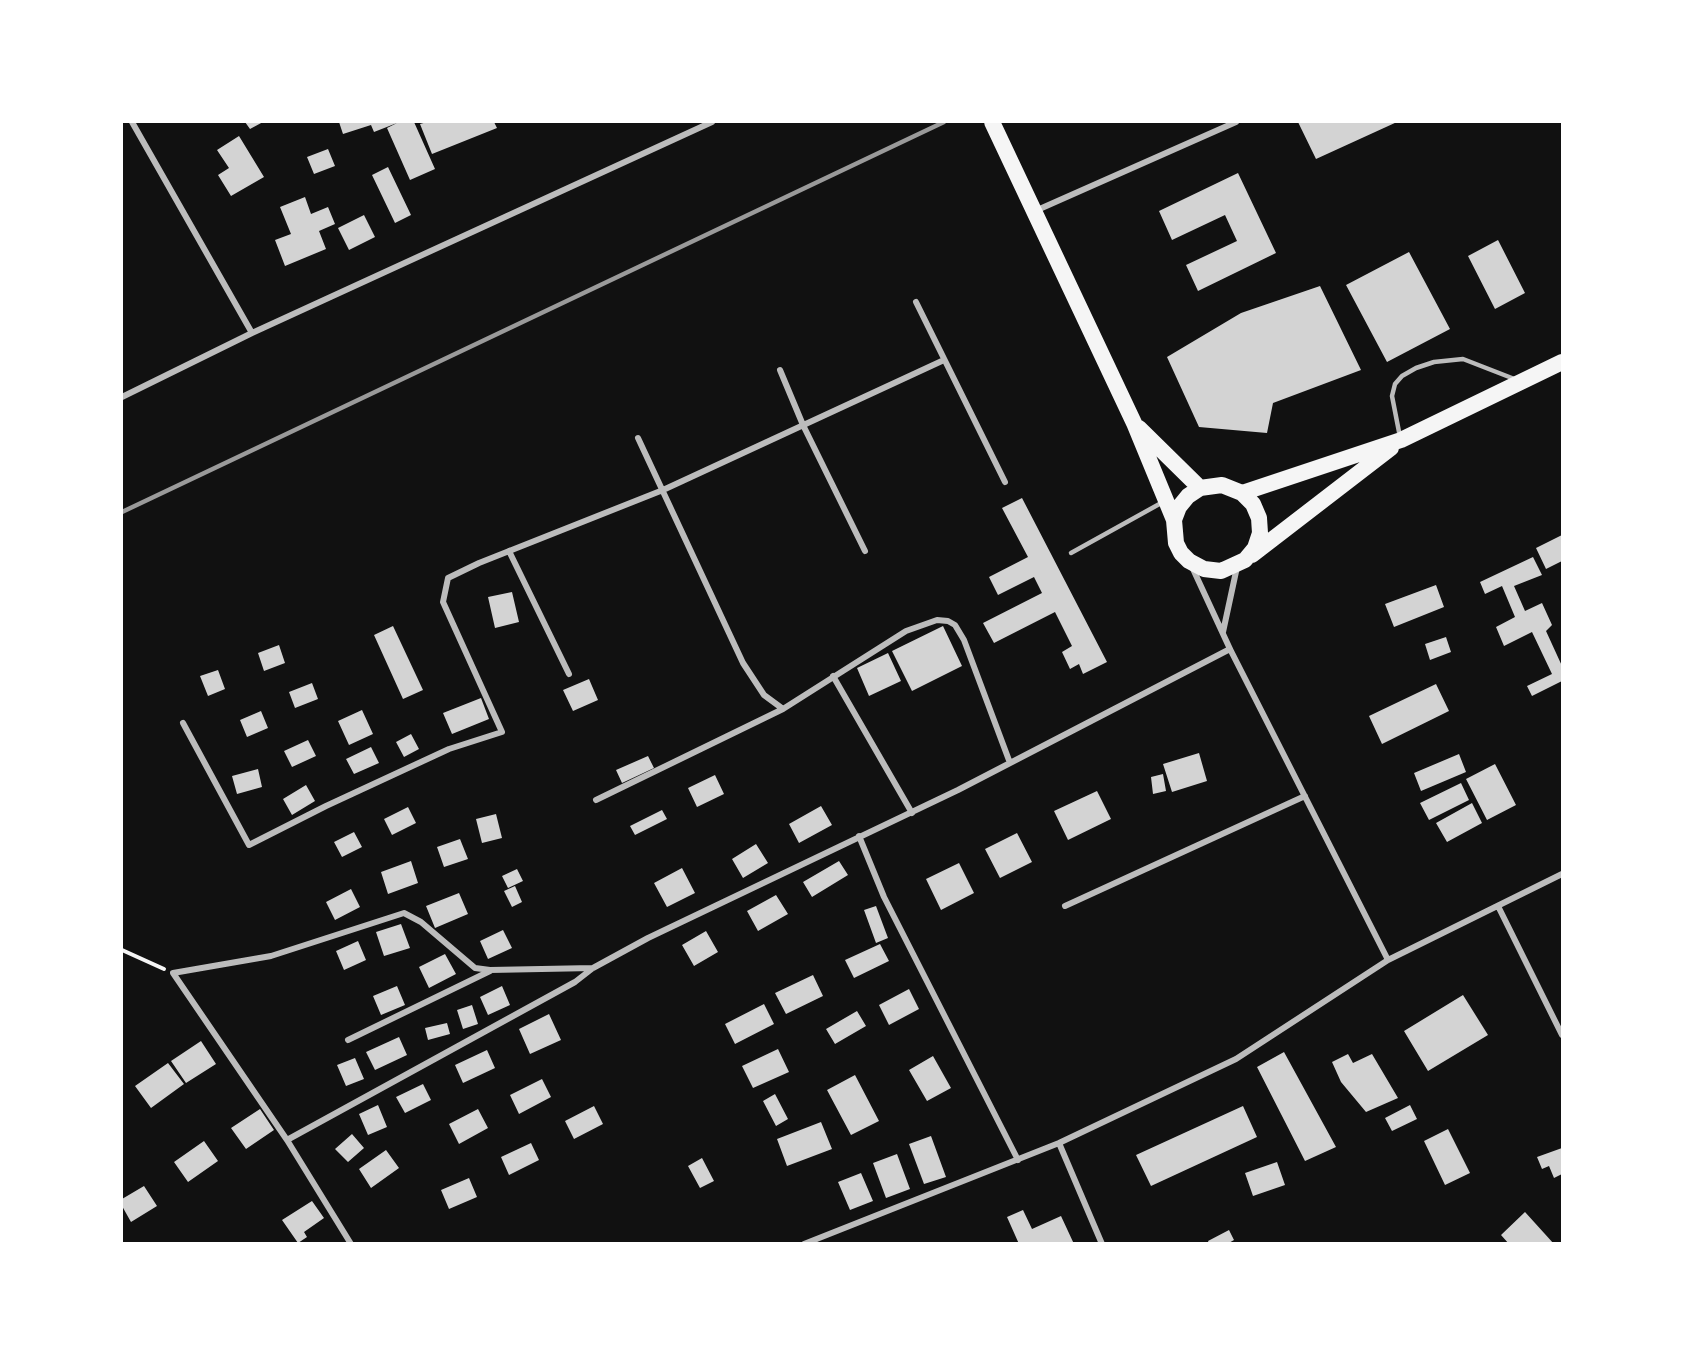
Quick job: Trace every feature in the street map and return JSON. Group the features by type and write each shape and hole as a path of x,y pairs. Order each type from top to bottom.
{"highway":[{"path":"992,122 1134,423 1174,520 1176,543 1189,561 1204,569 1212,570 1241,563 1401,440"},
{"path":"1242,493 1401,440 1563,362"},
{"path":"1134,423 1200,488"},
{"path":"1174,520 1179,507 1188,496 1200,488 1222,485 1242,493 1253,504 1260,526 1255,548 1241,563"}],"street":[{"path":"132,122 252,333"},
{"path":"122,398 252,333 712,122"},
{"path":"1034,211 1236,122"},
{"path":"916,302 1005,482"},
{"path":"183,723 249,845 448,749 502,732 443,602 448,578 509,551 663,490 944,360"},
{"path":"780,370 803,425 865,551"},
{"path":"638,438 743,663 764,695 783,709"},
{"path":"509,551 569,674"},
{"path":"1189,561 1230,649 1388,960"},
{"path":"1223,632 1241,563"},
{"path":"596,800 783,709 906,631 937,620 948,621 955,625 964,640 1010,763"},
{"path":"287,1140 574,982 593,968 648,938 859,836 912,813 1230,649"},
{"path":"833,676 912,813"},
{"path":"1065,906 1305,796"},
{"path":"859,836 884,897 1018,1160"},
{"path":"804,1244 1059,1143 1236,1059 1388,960 1563,874"},
{"path":"1498,906 1563,1035"},
{"path":"351,1244 287,1140 173,973 280,953 404,913 421,922 471,966 490,970 593,968"},
{"path":"348,1040 490,970"},
{"path":"1059,1143 1102,1244"}],"lane":[{"path":"1401,440 1392,396 1395,384 1402,376 1416,368 1434,362 1463,359 1522,382"},
{"path":"1071,553 1166,500"}],"path":[{"path":"122,950 173,973"}],"building":[{"path":"245,122 263,122 250,129"},
{"path":"339,122 414,122 435,169 410,180 387,128 397,123 374,132 371,125 343,134"},
{"path":"427,122 494,122 497,128 432,154 420,124"},
{"path":"1298,122 1397,122 1316,159"},
{"path":"239,136 264,177 231,196 218,175 229,168 217,150"},
{"path":"328,149 335,166 314,174 307,157"},
{"path":"388,167 411,215 395,223 372,175"},
{"path":"1238,173 1276,253 1198,291 1186,265 1237,241 1225,215 1172,240 1159,211"},
{"path":"305,197 311,214 328,207 335,224 319,231 326,249 285,266 275,240 291,234 280,207"},
{"path":"364,215 375,237 349,250 338,228"},
{"path":"1498,240 1525,293 1495,309 1468,256"},
{"path":"1409,252 1450,329 1387,362 1346,285"},
{"path":"1320,286 1361,370 1273,403 1267,433 1199,427 1167,357 1241,313"},
{"path":"1022,498 1107,662 1083,674 1079,664 1070,669 1062,652 1072,646 1055,612 994,643 983,623 1042,593 1034,577 998,595 989,577 1028,557 1002,508"},
{"path":"1562,535 1562,561 1546,569 1536,548"},
{"path":"1533,557 1542,575 1514,586 1525,611 1542,603 1552,625 1546,631 1562,666 1562,681 1532,696 1527,686 1552,674 1532,632 1504,646 1496,627 1515,617 1502,586 1485,594 1480,582"},
{"path":"1436,585 1444,607 1394,627 1385,604"},
{"path":"512,592 519,622 495,628 488,597"},
{"path":"393,626 423,690 403,699 374,635"},
{"path":"943,626 962,666 912,691 892,651"},
{"path":"1446,637 1451,652 1430,660 1425,644"},
{"path":"279,645 285,663 264,671 258,653"},
{"path":"888,653 901,681 869,696 857,668"},
{"path":"218,670 225,689 208,696 200,676"},
{"path":"589,679 598,700 573,711 563,690"},
{"path":"312,683 318,699 295,708 289,692"},
{"path":"1436,684 1449,711 1382,744 1369,716"},
{"path":"481,698 489,719 452,734 443,713"},
{"path":"362,710 373,734 349,745 338,721"},
{"path":"261,711 268,728 247,737 240,720"},
{"path":"411,734 419,749 404,757 396,742"},
{"path":"308,740 316,756 292,767 284,751"},
{"path":"371,747 379,763 354,774 346,759"},
{"path":"1199,753 1207,781 1172,792 1163,764"},
{"path":"1459,754 1466,772 1421,791 1414,773"},
{"path":"648,756 654,768 622,783 616,770"},
{"path":"1495,764 1516,805 1487,820 1466,779"},
{"path":"258,769 262,787 237,794 232,776"},
{"path":"1163,774 1166,791 1153,794 1151,777"},
{"path":"715,775 724,794 697,807 688,788"},
{"path":"1461,783 1469,800 1429,820 1420,803"},
{"path":"306,785 315,801 292,815 283,799"},
{"path":"1097,791 1111,819 1068,840 1054,811"},
{"path":"1472,803 1482,823 1447,842 1436,823"},
{"path":"821,806 832,825 799,843 789,824"},
{"path":"408,807 416,823 392,835 384,819"},
{"path":"662,810 667,819 635,835 630,826"},
{"path":"496,814 502,838 482,843 476,819"},
{"path":"354,832 362,847 342,857 334,842"},
{"path":"1017,833 1032,862 1000,878 985,849"},
{"path":"460,839 468,859 444,867 437,847"},
{"path":"756,844 768,863 743,878 732,859"},
{"path":"411,861 418,883 388,894 381,872"},
{"path":"839,861 848,875 812,897 803,882"},
{"path":"959,863 974,893 941,910 926,879"},
{"path":"682,868 695,893 667,907 654,883"},
{"path":"517,869 523,881 508,888 502,876"},
{"path":"515,886 522,902 512,907 504,891"},
{"path":"351,889 360,907 335,920 326,902"},
{"path":"459,893 468,914 435,928 426,906"},
{"path":"776,895 788,914 758,931 747,911"},
{"path":"876,906 888,938 876,943 864,910"},
{"path":"401,924 410,948 384,956 376,932"},
{"path":"503,930 512,948 488,959 480,941"},
{"path":"706,931 718,952 694,966 682,945"},
{"path":"358,941 366,960 344,970 336,951"},
{"path":"880,944 889,961 854,978 845,960"},
{"path":"445,954 456,974 429,988 419,967"},
{"path":"813,975 823,996 786,1014 775,993"},
{"path":"397,986 405,1005 381,1015 373,996"},
{"path":"502,986 510,1005 488,1015 480,997"},
{"path":"909,989 919,1009 889,1025 879,1005"},
{"path":"1463,995 1488,1035 1428,1071 1404,1031"},
{"path":"764,1004 774,1024 735,1044 725,1024"},
{"path":"472,1005 478,1024 463,1029 457,1010"},
{"path":"857,1011 866,1026 835,1044 826,1029"},
{"path":"549,1014 561,1040 530,1054 519,1029"},
{"path":"447,1023 450,1034 428,1040 425,1028"},
{"path":"399,1037 407,1055 375,1070 366,1052"},
{"path":"201,1041 216,1064 186,1083 171,1061"},
{"path":"778,1049 789,1072 753,1088 742,1066"},
{"path":"487,1050 495,1068 463,1083 455,1065"},
{"path":"1284,1052 1336,1147 1305,1161 1257,1067"},
{"path":"1348,1054 1353,1063 1372,1054 1398,1098 1366,1112 1341,1082 1332,1062"},
{"path":"933,1056 951,1088 927,1101 909,1070"},
{"path":"355,1058 364,1079 346,1086 337,1065"},
{"path":"168,1063 184,1084 151,1108 135,1086"},
{"path":"855,1075 879,1121 851,1135 827,1090"},
{"path":"542,1079 551,1097 519,1114 510,1095"},
{"path":"423,1084 431,1100 405,1113 396,1097"},
{"path":"775,1094 788,1119 776,1126 763,1101"},
{"path":"378,1105 387,1127 368,1135 359,1114"},
{"path":"1410,1105 1417,1119 1392,1131 1385,1118"},
{"path":"594,1106 603,1124 574,1139 565,1121"},
{"path":"1243,1106 1257,1137 1151,1186 1136,1155"},
{"path":"260,1109 274,1130 246,1149 231,1128"},
{"path":"478,1109 488,1128 459,1144 449,1124"},
{"path":"821,1122 832,1149 787,1166 777,1139"},
{"path":"1448,1129 1470,1173 1445,1185 1424,1141"},
{"path":"352,1134 364,1148 348,1162 335,1149"},
{"path":"931,1136 946,1177 924,1184 909,1144"},
{"path":"204,1141 218,1161 188,1182 174,1162"},
{"path":"531,1143 539,1160 509,1175 501,1157"},
{"path":"1562,1148 1562,1174 1554,1178 1549,1166 1542,1169 1537,1157"},
{"path":"386,1150 399,1168 371,1188 359,1169"},
{"path":"897,1154 910,1189 886,1198 873,1163"},
{"path":"702,1158 714,1181 700,1188 688,1166"},
{"path":"1277,1162 1285,1185 1253,1196 1245,1173"},
{"path":"861,1173 873,1201 850,1210 838,1182"},
{"path":"469,1178 477,1197 449,1209 441,1190"},
{"path":"144,1186 157,1206 131,1222 122,1206 122,1199"},
{"path":"312,1201 324,1218 304,1232 307,1237 298,1243 282,1220"},
{"path":"1023,1210 1032,1229 1061,1216 1074,1244 1019,1244 1007,1217"},
{"path":"1525,1212 1554,1244 1509,1244 1501,1235"},
{"path":"1229,1230 1234,1240 1227,1244 1209,1244 1208,1241"}],"railway":[{"path":"122,512 944,122"}]}
